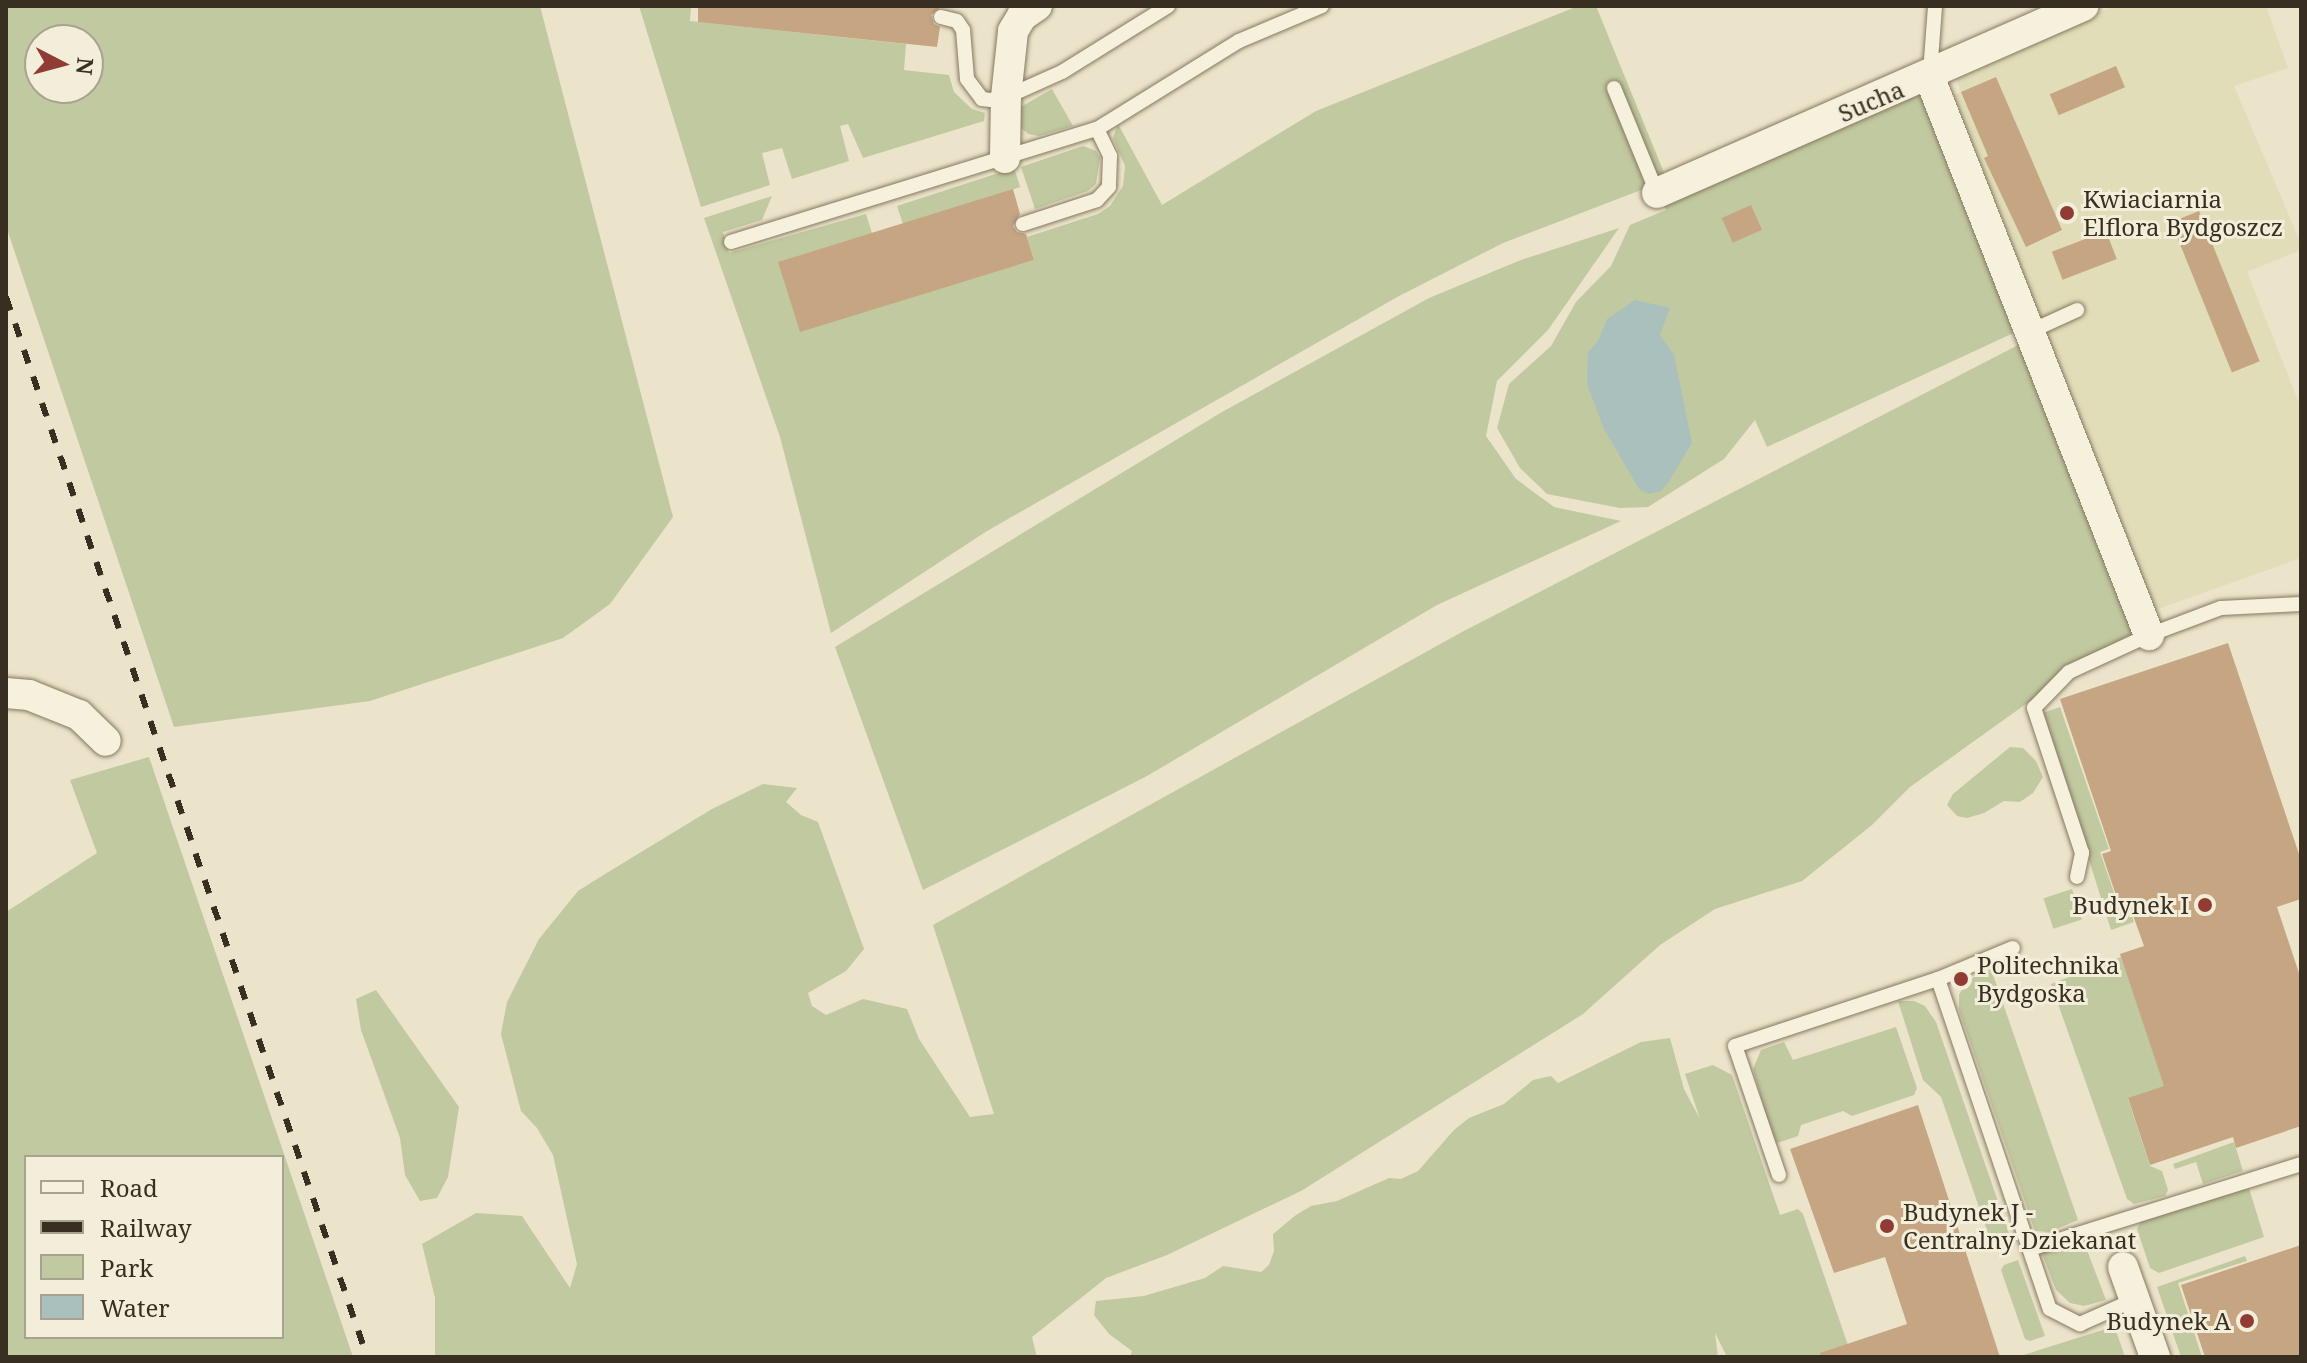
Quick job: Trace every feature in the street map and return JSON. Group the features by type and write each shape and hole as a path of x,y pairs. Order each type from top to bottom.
{"street":[{"path":"1005,158 1006,97 1013,31 1022,16 1037,6"},
{"name":"Sucha","path":"1657,193 2084,6"},
{"path":"1929,76 2149,635"},
{"path":"6,693 29,695 79,715 106,741"},
{"path":"2123,1267 2155,1357"}],"lane":[{"path":"941,17 957,21 963,30 967,79 982,99 1006,97 1062,72 1168,6"},
{"path":"731,242 1097,129 1239,41 1322,6"},
{"path":"1929,76 1935,6"},
{"path":"1614,88 1657,193"},
{"path":"1023,224 1097,200 1109,187 1110,156 1097,129"},
{"path":"2029,332 2077,310"},
{"path":"2077,877 2082,853 2034,708 2069,672 2149,635 2221,608 2301,604"},
{"path":"1779,1175 1735,1046 1938,979 2013,948"},
{"path":"1938,979 2050,1309 2080,1324 2136,1299"},
{"path":"2030,1249 2301,1164"}],"shaded area":[{"path":"2114,6 2266,6 2288,68 2234,86 2301,244 2301,250 2247,272 2301,408 2301,558 2155,610 1947,98 1961,92 1954,74"}],"green space":[{"path":"6,6 540,6 673,517 610,604 563,638 370,701 174,727 6,226"},
{"path":"639,6 691,6 690,21 906,44 904,70 949,75 954,92 972,109 985,113 984,121 863,158 848,124 840,126 849,161 792,179 782,148 762,153 770,185 701,207"},
{"path":"1578,6 1596,6 1667,180 1503,243 1399,296 987,531 831,633 780,437 704,218 772,196 762,220 723,232 729,253 866,214 872,233 779,262 800,331 1034,260 1027,237 1098,214 1110,206 1123,186 1125,166 1113,138 1118,124 1162,205 1316,111"},
{"path":"1927,86 2020,330 1767,447 1755,420 1724,459 1648,507 1620,508 1547,494 1520,468 1497,428 1509,384 1551,346 1576,302 1611,266 1630,225 1666,210 1662,200"},
{"path":"1052,89 1073,126 1039,136 1028,134 1021,128 1019,108"},
{"path":"1083,146 1096,151 1100,158 1096,184 1088,191 1035,209 1021,167"},
{"path":"1014,168 1020,187 903,225 897,206"},
{"path":"1619,228 1548,330 1497,381 1486,436 1516,479 1554,507 1621,521 1437,605 1147,776 923,890 835,647 1222,412 1429,298 1521,260"},
{"path":"2024,342 2137,632 2061,671 2037,696 1910,787 1872,825 1802,881 1715,909 1660,945 1583,1014 1301,1191 1167,1255 1106,1278 1032,1337 1037,1357 435,1357 435,1298 422,1244 476,1213 522,1216 570,1288 577,1264 553,1155 537,1128 521,1111 501,1034 507,1002 539,939 578,891 712,809 763,784 797,788 786,802 801,815 818,822 864,949 846,971 808,993 812,1006 826,1015 863,999 907,1009 919,1039 970,1117 994,1114 933,925 1462,632"},
{"path":"2060,707 2109,849 2100,852 2119,907 2128,905 2134,922 2111,930 2043,713"},
{"path":"2010,747 2023,748 2036,761 2043,777 2033,793 2020,802 2004,801 1984,813 1967,818 1957,816 1947,805 1953,794"},
{"path":"149,757 353,1357 6,1357 6,912 97,853 70,780"},
{"path":"2072,889 2082,919 2053,929 2043,898"},
{"path":"2121,957 2167,1086 2128,1099 2150,1166 2162,1171 2168,1190 2165,1196 2134,1204 2127,1199 2051,984"},
{"path":"1991,969 2078,1220 2049,1232 2035,1231 1959,1010 1959,995 1967,981"},
{"path":"376,990 459,1107 448,1177 437,1198 420,1201 405,1175 400,1138 361,1030 356,999"},
{"path":"1898,1001 1914,1001 1925,1006 1936,1022 2011,1239 1998,1244 1991,1242 1941,1097 1923,1080"},
{"path":"1896,1027 1917,1088 1914,1095 1852,1116 1843,1111 1801,1125 1798,1136 1774,1144 1753,1069 1761,1050 1784,1042 1793,1060"},
{"path":"1670,1038 1684,1089 1700,1119 1685,1074 1713,1065 1732,1075 1780,1215 1798,1209 1803,1214 1852,1357 1727,1357 1715,1333 1718,1357 1130,1357 1132,1351 1109,1334 1094,1315 1096,1301 1144,1296 1205,1278 1223,1266 1261,1272 1269,1265 1274,1251 1273,1234 1311,1206 1337,1201 1389,1178 1401,1179 1418,1171 1454,1130 1469,1118 1504,1104 1533,1080 1551,1076 1558,1083 1641,1042"},
{"path":"2234,1142 2243,1171 2203,1184 2196,1162 2175,1169 2173,1164"},
{"path":"2248,1185 2264,1237 2159,1273 2150,1268 2137,1229 2142,1219"},
{"path":"2082,1237 2106,1300 2084,1306 2070,1303 2056,1290 2041,1251"},
{"path":"2245,1256 2247,1261 2178,1283 2202,1357 2181,1357 2157,1287"},
{"path":"2018,1260 2045,1336 2030,1341 2025,1339 2001,1270 2004,1265"},
{"path":"2115,1328 2125,1357 2017,1357 2106,1329"}],"water":[{"path":"1635,300 1670,308 1660,335 1674,355 1692,443 1668,483 1661,491 1649,494 1639,489 1604,429 1587,384 1588,352 1598,341 1607,319"}],"building":[{"path":"698,6 942,6 931,15 934,24 940,27 937,47 698,22"},
{"path":"2116,66 2125,87 2059,115 2050,94"},
{"path":"1996,77 2062,230 2026,247 1984,158 1988,156 1961,92"},
{"path":"1013,189 1020,214 1013,226 1017,232 1026,234 1034,260 800,332 778,262"},
{"path":"1751,205 1762,230 1733,243 1722,218"},
{"path":"2199,211 2260,361 2232,372 2171,222"},
{"path":"2106,231 2117,259 2063,280 2052,252"},
{"name":"Budynek I","path":"2228,643 2301,860 2301,899 2277,907 2301,979 2301,1126 2236,1148 2233,1137 2150,1165 2128,1098 2164,1086 2120,954 2144,946 2129,904 2120,907 2102,854 2111,851 2060,699"},
{"name":"Budynek J - Centralny Dziekanat","path":"1918,1105 2000,1357 1821,1357 1820,1353 1907,1324 1885,1257 1834,1273 1790,1149"},
{"name":"Budynek A","path":"2301,1245 2301,1357 2205,1357 2181,1285"}],"railway":[{"path":"6,297 367,1357"}],"place":[{"name":"Kwiaciarnia Elflora Bydgoszcz","path":"2067,213"},
{"name":"Budynek I","path":"2205,905"},
{"name":"Politechnika Bydgoska","path":"1961,979"},
{"name":"Budynek J - Centralny Dziekanat","path":"1887,1226"},
{"name":"Budynek A","path":"2247,1321"}]}
